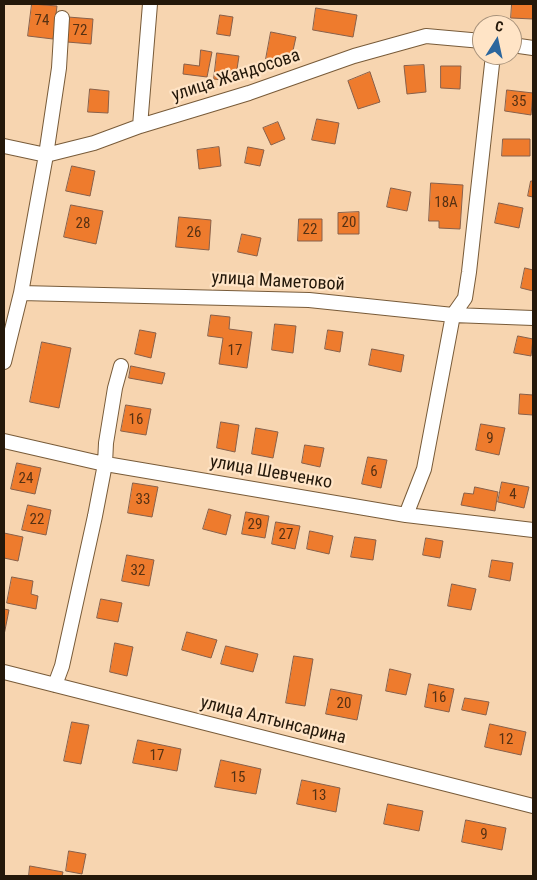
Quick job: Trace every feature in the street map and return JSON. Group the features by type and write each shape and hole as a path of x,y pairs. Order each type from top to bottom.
{"street":[{"path":"140,126 150,4"},
{"path":"4,362 20,293 46,155 59,68 62,18"},
{"name":"улица Жандосова","path":"4,146 46,155 94,143 140,126 249,93 354,56 426,36 472,41"},
{"path":"406,515 424,468 453,315 465,298 492,65"},
{"name":"улица Маметовой","path":"20,293 309,300 453,315 533,318"},
{"path":"55,685 62,666 78,595 104,464 115,388 121,366"},
{"name":"улица Шевченко","path":"4,441 104,464 406,515 533,530"},
{"name":"улица Алтынсарина","path":"4,672 533,806"}],"building":[{"path":"32,4 57,6 53,39 28,36"},
{"path":"512,4 533,4 533,19 522,18 522,15 511,15"},
{"path":"316,8 357,15 353,37 313,30"},
{"path":"220,15 233,17 230,36 217,34"},
{"path":"68,17 93,19 91,44 67,42"},
{"path":"271,32 296,37 290,64 266,59"},
{"path":"201,50 212,52 207,77 183,74 184,64 199,66"},
{"path":"217,53 239,56 235,82 214,79"},
{"path":"424,65 426,92 407,94 404,66"},
{"path":"441,66 461,66 460,89 441,88"},
{"path":"370,72 380,102 358,109 348,81"},
{"path":"90,89 109,91 108,113 88,112"},
{"path":"507,90 533,93 531,115 505,111"},
{"path":"317,119 339,123 335,144 312,140"},
{"path":"278,122 285,139 271,145 263,128"},
{"path":"503,139 530,139 530,156 502,156"},
{"path":"219,147 221,166 199,169 197,150"},
{"path":"248,147 264,150 260,166 245,163"},
{"path":"72,166 95,171 90,196 66,191"},
{"path":"531,181 533,181 533,197 528,196"},
{"path":"431,183 463,185 460,229 439,228 439,221 429,221"},
{"path":"391,188 411,192 407,211 387,207"},
{"path":"499,203 523,208 519,228 495,223"},
{"path":"71,205 103,211 96,244 64,237"},
{"path":"359,212 359,234 338,234 338,213"},
{"path":"179,217 211,220 209,250 176,247"},
{"path":"299,219 322,219 322,241 298,241"},
{"path":"242,234 261,238 257,256 238,252"},
{"path":"525,268 533,270 533,291 521,288"},
{"path":"211,315 230,317 229,329 252,332 247,368 219,364 223,338 208,336"},
{"path":"275,324 296,326 293,353 272,350"},
{"path":"140,330 156,333 151,358 135,354"},
{"path":"328,330 343,332 340,352 325,349"},
{"path":"518,336 533,339 531,356 514,353"},
{"path":"42,342 71,348 59,408 30,402"},
{"path":"372,349 404,355 401,372 369,365"},
{"path":"131,366 165,373 162,384 129,378"},
{"path":"520,394 533,395 533,415 519,414"},
{"path":"126,405 151,409 146,435 121,431"},
{"path":"221,422 239,425 235,452 217,448"},
{"path":"481,424 505,428 499,455 476,450"},
{"path":"256,428 278,432 273,458 252,454"},
{"path":"305,445 324,448 320,467 302,463"},
{"path":"368,457 387,460 381,488 362,484"},
{"path":"17,463 41,468 35,494 11,489"},
{"path":"502,482 529,487 524,508 498,502"},
{"path":"133,483 158,487 152,517 128,513"},
{"path":"475,487 498,492 495,511 461,505 464,493 473,494"},
{"path":"28,505 51,510 46,535 22,530"},
{"path":"209,509 231,515 226,535 203,529"},
{"path":"246,512 269,516 265,538 242,534"},
{"path":"276,522 300,526 295,549 272,544"},
{"path":"310,531 333,536 329,554 307,549"},
{"path":"4,533 23,537 18,561 4,558"},
{"path":"355,537 376,540 373,560 351,557"},
{"path":"426,538 443,541 440,558 423,555"},
{"path":"127,555 154,560 149,586 122,581"},
{"path":"492,560 513,563 510,581 489,577"},
{"path":"12,577 33,581 31,594 38,596 36,609 7,603"},
{"path":"452,584 476,589 471,610 448,606"},
{"path":"101,599 122,603 118,622 97,618"},
{"path":"4,609 9,610 4,635"},
{"path":"187,632 217,640 211,658 182,650"},
{"path":"115,643 133,647 127,676 110,672"},
{"path":"226,646 258,654 253,672 221,664"},
{"path":"294,656 313,659 305,706 286,703"},
{"path":"390,669 411,674 406,695 386,691"},
{"path":"429,684 454,689 449,712 425,707"},
{"path":"331,689 362,695 357,720 326,714"},
{"path":"465,698 489,702 486,715 462,710"},
{"path":"72,722 89,725 81,764 64,761"},
{"path":"490,724 526,732 521,755 485,747"},
{"path":"138,740 181,749 177,771 133,763"},
{"path":"221,760 261,769 256,794 215,787"},
{"path":"302,780 340,788 336,812 297,804"},
{"path":"388,804 423,811 419,831 384,824"},
{"path":"466,820 506,828 502,850 462,842"},
{"path":"69,851 86,854 82,874 66,871"},
{"path":"30,866 63,872 62,876 29,876"}]}
